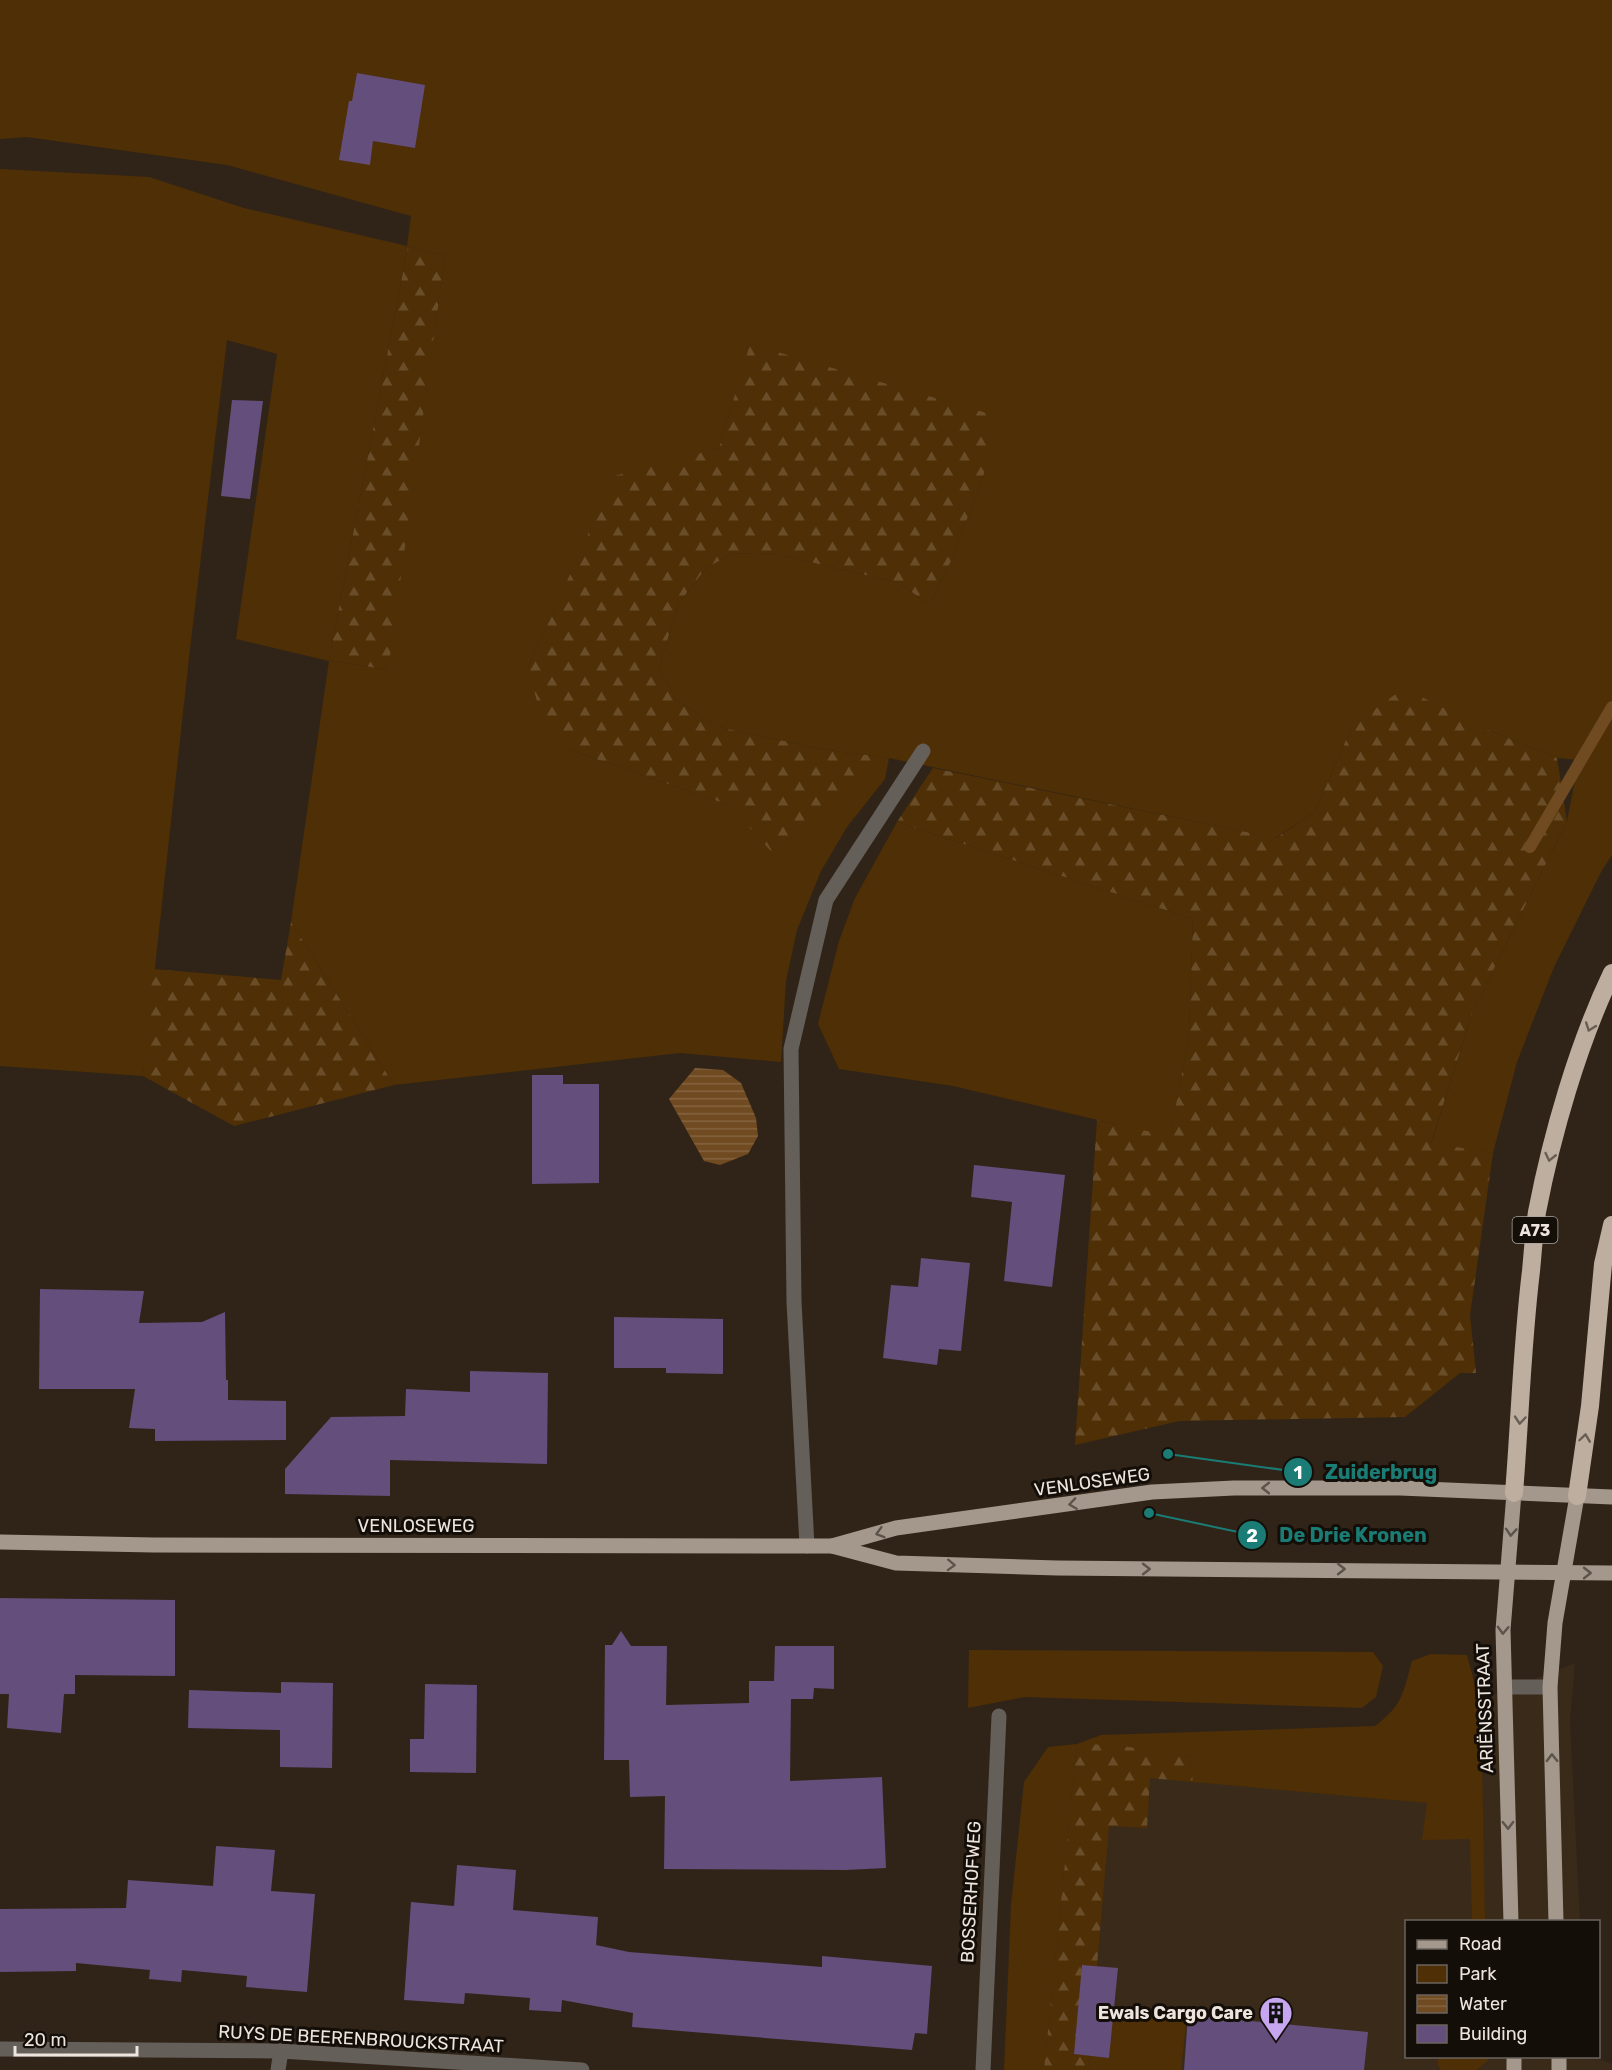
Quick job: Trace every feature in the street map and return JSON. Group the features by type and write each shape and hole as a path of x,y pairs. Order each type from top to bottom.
{"highway":[{"name":"A73","path":"1514,1494 1525,1325 1537,1213 1564,1100 1602,993 1612,973"},
{"path":"1577,1496 1590,1406 1603,1264 1612,1225"}],"main road":[{"name":"VENLOSEWEG","path":"832,1546 896,1528 1152,1492 1258,1488 1400,1488 1612,1497"},
{"name":"ARIËNSSTRAAT","path":"1510,1920 1503,1630 1514,1494"},
{"path":"1556,1920 1550,1687 1555,1623 1577,1496"},
{"name":"VENLOSEWEG","path":"0,1542 166,1545 832,1546 896,1563 1057,1568 1612,1573"}],"street":[{"path":"807,1546 794,1302 791,1049 826,900 923,751"},
{"path":"1505,1687 1550,1687"},
{"name":"BOSSERHOFWEG","path":"983,2070 999,1716"},
{"name":"RUYS DE BEERENBROUCKSTRAAT","path":"0,2049 281,2052 582,2070"},
{"path":"278,2070 281,2052"}],"shaded area":[{"path":"1575,1663 1570,1721 1580,1920 1405,1920 1405,2058 1597,2058 1612,2064 1612,2070 1042,2070 1055,1765 1364,1746"}],"green space":[{"path":"0,0 1612,0 1612,855 1601,872 1554,967 1517,1062 1493,1153 1431,1144 1473,1011 1567,821 1579,760 1557,758 1481,727 1352,726 1315,812 1275,838 889,758 885,779 847,827 821,871 797,930 786,981 781,1062 680,1053 394,1085 291,922 329,661 236,639 277,354 227,340 143,1076 0,1066 0,169 149,177 244,208 407,246 411,216 227,165 27,137 0,139","holes":["408,246 445,256 387,670 329,660","750,345 984,474 952,559 929,605 900,583 780,555 734,553 706,568 678,604 659,668 677,701 719,727 821,749 888,758 778,858 729,805 573,751 528,668 614,477 719,448"]},
{"path":"408,246 445,256 388,670 329,660"},
{"path":"750,344 990,414 984,474 952,559 929,605 900,583 780,555 734,553 706,568 678,604 659,668 677,701 719,727 821,749 889,758 778,859 729,805 573,751 541,716 528,668 614,476 719,448"},
{"path":"1404,688 1481,727 1557,758 1567,821 1473,1011 1431,1143 1493,1153 1470,1315 1476,1373 1460,1373 1405,1417 1179,1421 1075,1445 1097,1120 1170,1136 1189,1036 1193,919 897,822 933,768 1276,838 1315,812 1352,726"},
{"path":"897,822 1193,919 1189,1036 1170,1137 953,1086 839,1069 818,1024 839,941 855,898"},
{"path":"291,922 394,1085 234,1126 143,1076 153,969 281,980"},
{"path":"969,1650 1373,1652 1383,1666 1376,1697 1362,1708 1025,1697 968,1708"},
{"path":"1431,1654 1467,1655 1481,1708 1485,1920 1472,1920 1470,1839 1422,1840 1427,1803 1193,1782 1190,1756 1077,1744 1101,1735 1375,1726 1397,1705 1401,1698 1412,1661"},
{"path":"1077,1744 1044,2070 1004,2070 1011,1905 1024,1782 1048,1747"},
{"path":"1077,1744 1115,1745 1190,1756 1193,1782 1150,1778 1147,1828 1109,1826 1088,2070 1044,2070"},
{"path":"1093,2010 1187,2015 1181,2070 1088,2070"},
{"path":"1438,2058 1488,2058 1477,2070 1441,2070"}],"water":[{"path":"695,1068 723,1070 741,1083 756,1118 758,1136 748,1154 720,1165 704,1161 669,1099"}],"building":[{"path":"357,73 425,85 415,148 373,141 370,165 339,160 349,101 352,101"},
{"path":"232,400 263,401 250,499 221,496"},
{"path":"532,1075 563,1075 563,1084 599,1084 599,1183 532,1184"},
{"path":"974,1165 1065,1175 1052,1287 1004,1281 1012,1202 971,1197"},
{"path":"921,1258 970,1263 961,1351 939,1349 937,1365 883,1358 891,1285 918,1287"},
{"path":"40,1289 144,1291 139,1323 202,1322 225,1312 228,1400 286,1401 286,1440 155,1441 155,1429 129,1428 135,1389 39,1389"},
{"path":"614,1317 723,1319 723,1374 666,1373 666,1368 614,1368"},
{"path":"470,1371 548,1373 547,1464 390,1460 390,1496 285,1494 285,1469 331,1417 405,1416 406,1389 470,1392"},
{"path":"0,1598 175,1600 175,1676 75,1675 75,1694 64,1694 61,1733 7,1728 9,1694 0,1694"},
{"path":"621,1631 631,1646 667,1646 666,1705 749,1703 749,1681 774,1681 775,1646 834,1646 834,1689 814,1688 813,1699 791,1699 790,1781 882,1777 886,1868 846,1870 664,1869 665,1796 630,1797 629,1760 604,1760 605,1645 612,1645"},
{"path":"281,1682 333,1683 332,1768 280,1767 280,1730 188,1728 189,1690 281,1693"},
{"path":"425,1684 477,1685 476,1773 410,1772 410,1739 424,1739"},
{"path":"216,1846 275,1850 271,1891 315,1894 307,1992 246,1987 247,1976 182,1970 181,1982 149,1979 150,1970 76,1963 76,1971 0,1972 0,1909 126,1908 128,1880 213,1886"},
{"path":"457,1865 516,1870 513,1910 598,1917 596,1945 629,1952 822,1967 822,1956 932,1966 927,2034 915,2033 912,2050 632,2027 633,2013 562,2000 561,2012 529,2010 530,1998 465,1993 464,2004 404,2000 411,1902 454,1906"},
{"path":"1082,1965 1118,1968 1109,2058 1074,2054"},
{"name":"Ewals Cargo Care","path":"1188,2015 1368,2032 1364,2070 1184,2070"}],"waterway":[{"path":"1530,847 1612,707"}],"place":[{"name":"Zuiderbrug","path":"1168,1454"},
{"name":"De Drie Kronen","path":"1149,1513"},
{"name":"Ewals Cargo Care","path":"1276,2042"}]}
